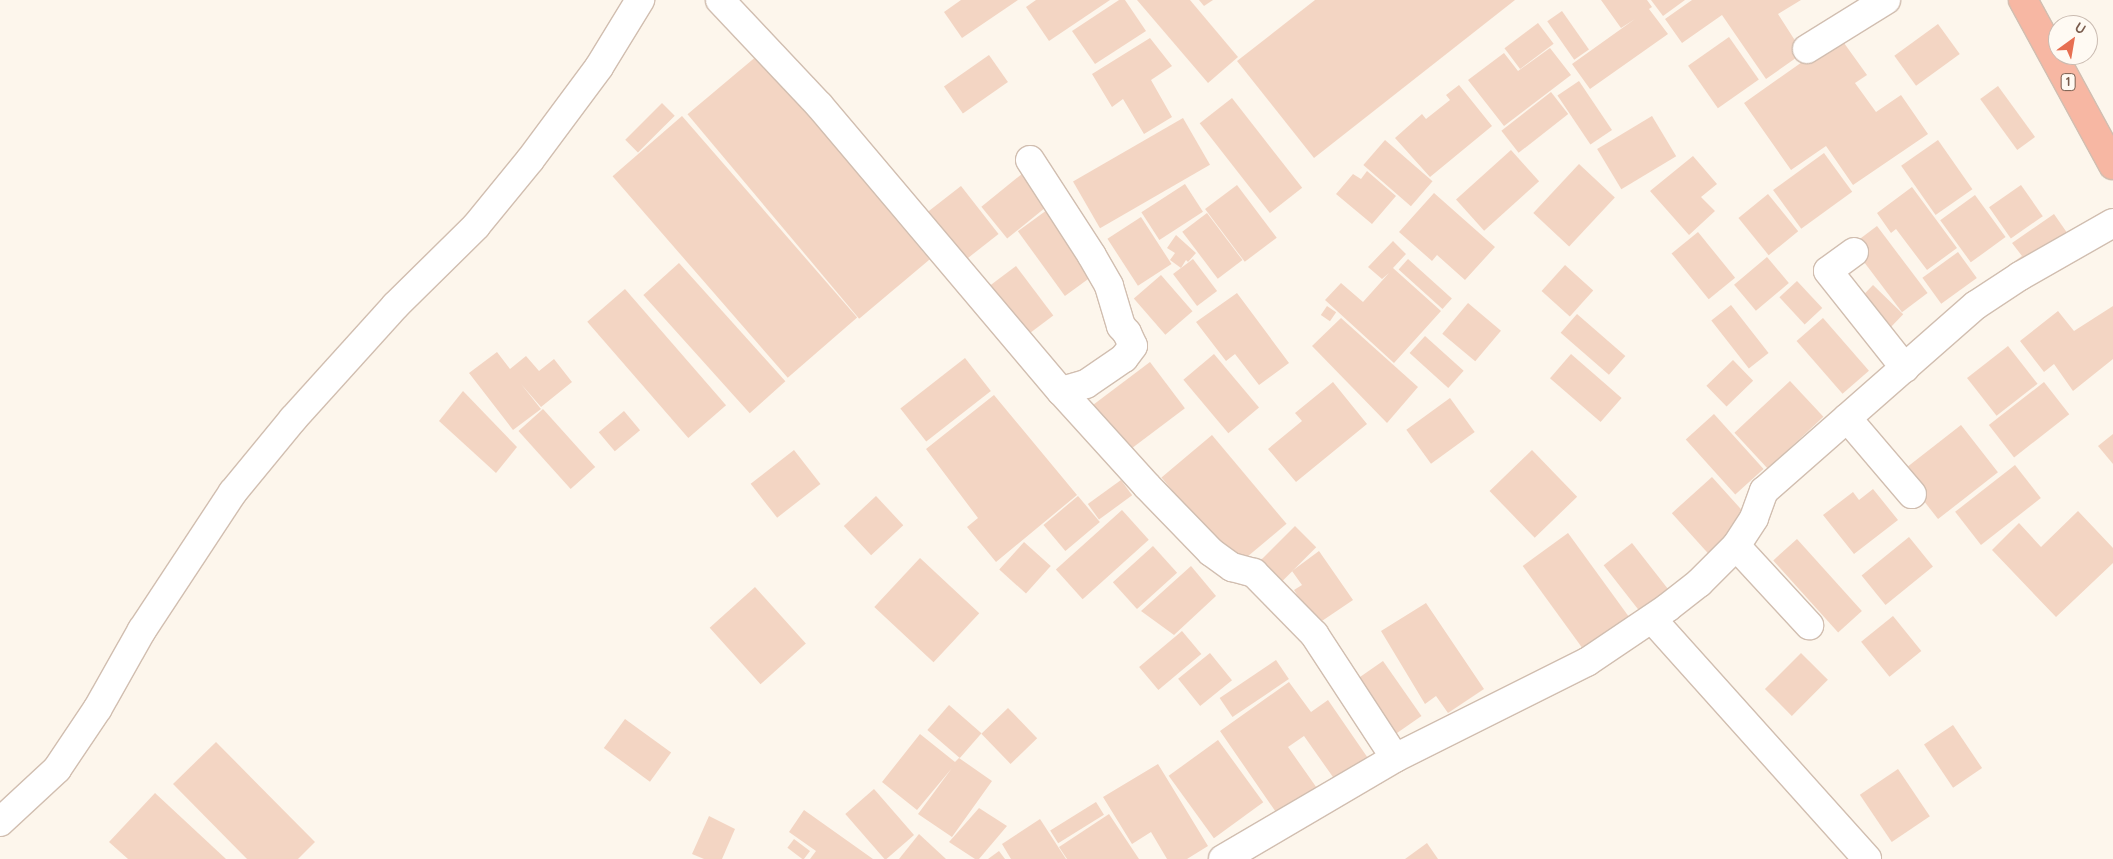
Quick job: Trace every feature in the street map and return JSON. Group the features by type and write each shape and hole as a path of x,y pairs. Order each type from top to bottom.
{"highway":[{"name":"1","path":"2023,0 2113,165"}],"street":[{"path":"0,822 58,769 98,708 142,630 233,492 292,419 394,306 476,226 530,160 600,67 640,0"},
{"path":"720,0 819,105 1060,391 1211,552 1232,567 1254,573 1314,634 1395,758"},
{"path":"1806,49 1886,0"},
{"path":"1030,160 1092,256 1109,286 1121,326 1127,333 1133,346 1124,358 1109,370 1086,384 1060,391"},
{"path":"1223,859 1395,758 1587,662 1652,619 1699,582 1736,546 1754,518 1764,491 1976,305 2020,276 2113,223"},
{"path":"1854,252 1828,271 1905,368"},
{"path":"1846,418 1912,494"},
{"path":"1736,546 1809,624"},
{"path":"1652,619 1867,859"}],"building":[{"path":"961,0 1018,0 962,38 944,12"},
{"path":"1036,0 1110,0 1049,41 1026,7"},
{"path":"1119,0 1125,0 1146,31 1095,64 1072,31"},
{"path":"1137,0 1190,0 1238,57 1208,83"},
{"path":"1199,0 1213,0 1204,6"},
{"path":"1315,0 1515,0 1314,158 1237,61"},
{"path":"1601,0 1647,0 1652,7 1649,9 1668,34 1590,89 1572,64 1635,19 1621,28"},
{"path":"1651,0 1685,0 1663,16"},
{"path":"1692,0 1801,0 1778,14 1803,53 1766,79 1722,15 1682,43 1665,19"},
{"path":"1562,11 1589,50 1574,60 1547,21"},
{"path":"1538,23 1554,44 1520,69 1504,48"},
{"path":"1938,24 1960,54 1916,86 1894,56"},
{"path":"1839,36 1867,75 1855,83 1876,112 1901,95 1928,134 1853,185 1826,146 1791,170 1744,103"},
{"path":"1729,37 1759,80 1718,108 1688,66"},
{"path":"1150,38 1172,66 1151,80 1172,117 1144,134 1123,99 1112,107 1092,74"},
{"path":"1550,48 1571,75 1504,126 1468,80 1504,53 1518,71"},
{"path":"758,55 930,260 859,319 688,114"},
{"path":"989,55 1008,82 963,114 944,87"},
{"path":"1579,81 1612,130 1590,144 1557,96"},
{"path":"1459,85 1492,126 1430,177 1395,138 1422,114 1426,119 1450,100 1446,95"},
{"path":"1998,86 2035,137 2017,150 1980,99"},
{"path":"1551,92 1568,114 1519,153 1501,131"},
{"path":"1232,98 1302,188 1270,213 1200,123"},
{"path":"662,103 675,116 638,152 625,140"},
{"path":"682,116 857,318 788,378 613,176"},
{"path":"1652,116 1676,156 1621,189 1597,149"},
{"path":"1183,118 1210,165 1100,228 1073,182"},
{"path":"1385,140 1433,181 1411,206 1363,165"},
{"path":"1938,140 1972,189 1936,215 1901,166"},
{"path":"1511,150 1539,181 1484,231 1456,200"},
{"path":"1824,153 1852,192 1801,229 1773,190"},
{"path":"1693,156 1717,184 1701,197 1715,211 1689,235 1650,191"},
{"path":"1579,164 1615,197 1569,246 1533,213"},
{"path":"1028,169 1054,201 1007,239 981,207"},
{"path":"1367,171 1396,196 1372,224 1336,194 1353,174 1361,179"},
{"path":"1185,184 1203,212 1159,240 1141,212"},
{"path":"1237,185 1277,238 1245,262 1205,209"},
{"path":"2021,185 2043,216 2011,238 1989,207"},
{"path":"961,186 999,234 964,261 926,213"},
{"path":"1912,187 1957,248 1927,270 1896,229 1891,233 1877,213"},
{"path":"1434,193 1495,247 1465,280 1437,255 1432,261 1399,232"},
{"path":"1768,194 1798,231 1769,255 1738,218"},
{"path":"1975,195 2006,237 1971,262 1940,220"},
{"path":"1047,210 1094,275 1065,296 1018,231"},
{"path":"1207,213 1243,260 1218,279 1182,232"},
{"path":"2054,214 2070,237 2022,271 2015,261 2022,256 2012,243"},
{"path":"1141,217 1171,264 1138,286 1107,239"},
{"path":"1877,226 1928,293 1902,312 1851,245"},
{"path":"1698,232 1735,278 1709,299 1672,253"},
{"path":"1176,235 1196,253 1188,262 1186,260 1181,268 1170,260 1175,253 1167,248"},
{"path":"1393,241 1406,254 1393,268 1441,311 1394,363 1325,300 1341,283 1363,302 1389,273 1382,279 1368,267"},
{"path":"1958,252 1977,278 1941,304 1922,278"},
{"path":"1767,257 1789,283 1756,311 1734,285"},
{"path":"1193,259 1217,291 1197,306 1173,274"},
{"path":"1408,259 1452,298 1442,309 1399,269"},
{"path":"679,263 785,381 750,413 643,295"},
{"path":"1565,265 1593,290 1570,316 1542,291"},
{"path":"1016,266 1053,316 1021,340 984,290"},
{"path":"1161,275 1192,311 1165,335 1134,299"},
{"path":"1797,281 1822,308 1805,324 1779,297"},
{"path":"1873,285 1903,314 1886,332 1856,303"},
{"path":"625,289 726,405 688,438 587,322"},
{"path":"1237,293 1289,363 1259,385 1235,354 1226,361 1196,322"},
{"path":"1468,303 1501,331 1475,361 1442,334"},
{"path":"1731,305 1769,353 1749,368 1711,320"},
{"path":"1327,306 1336,312 1330,321 1321,315"},
{"path":"2113,306 2113,359 2073,391 2054,364 2044,372 2020,341 2058,311 2074,331"},
{"path":"1577,314 1625,356 1609,375 1561,333"},
{"path":"1341,318 1418,387 1387,423 1312,346"},
{"path":"1823,318 1869,371 1843,394 1797,341"},
{"path":"1425,336 1464,371 1448,388 1410,353"},
{"path":"2008,346 2038,384 1997,416 1967,378"},
{"path":"497,352 510,369 526,356 539,371 554,359 572,382 541,407 521,384 541,409 513,430 469,373"},
{"path":"1214,354 1259,408 1228,433 1183,380"},
{"path":"1571,354 1622,398 1601,422 1550,378"},
{"path":"965,358 991,391 926,442 900,408"},
{"path":"1733,360 1753,381 1727,407 1706,386"},
{"path":"1150,362 1185,408 1124,454 1089,408"},
{"path":"1790,381 1823,417 1768,469 1734,433"},
{"path":"1333,382 1367,424 1296,482 1268,449 1302,421 1295,413"},
{"path":"2044,382 2069,414 2014,457 1989,425"},
{"path":"463,391 517,447 496,473 439,421"},
{"path":"994,395 1077,495 996,562 967,527 978,518 926,449"},
{"path":"1450,398 1475,432 1431,464 1406,430"},
{"path":"543,409 595,467 571,489 518,431"},
{"path":"624,411 640,430 615,451 599,432"},
{"path":"1714,414 1764,469 1735,494 1686,439"},
{"path":"1961,425 1998,472 1938,519 1901,472"},
{"path":"2113,434 2113,464 2098,446"},
{"path":"1212,435 1287,524 1236,566 1161,477"},
{"path":"794,450 820,484 777,518 751,484"},
{"path":"1532,450 1577,497 1535,538 1490,491"},
{"path":"2015,465 2041,498 1981,545 1955,512"},
{"path":"1712,477 1749,518 1709,554 1672,513"},
{"path":"1121,480 1132,495 1099,519 1088,504"},
{"path":"1873,489 1898,520 1854,554 1823,515 1853,492 1859,500"},
{"path":"876,496 903,525 871,555 844,526"},
{"path":"1078,496 1100,522 1065,551 1044,525"},
{"path":"1122,510 1149,540 1083,599 1056,570"},
{"path":"2078,511 2113,548 2113,563 2056,617 1992,550 2019,523 2041,547"},
{"path":"1295,526 1316,547 1276,588 1255,566"},
{"path":"1568,533 1636,626 1590,659 1523,566"},
{"path":"1909,537 1933,567 1886,605 1862,575"},
{"path":"1797,539 1862,611 1838,632 1773,560"},
{"path":"1024,542 1051,566 1026,594 999,569"},
{"path":"1632,543 1670,591 1641,613 1604,565"},
{"path":"1153,546 1177,573 1137,609 1113,582"},
{"path":"1319,551 1353,600 1316,625 1294,590 1302,585 1292,571"},
{"path":"920,558 979,613 934,662 874,607"},
{"path":"1191,566 1216,596 1174,635 1141,611"},
{"path":"755,587 806,643 761,684 710,628"},
{"path":"1426,603 1484,689 1448,713 1436,696 1425,704 1381,631"},
{"path":"1893,616 1921,651 1889,677 1861,642"},
{"path":"1182,631 1201,654 1158,690 1139,667"},
{"path":"1210,653 1232,680 1200,706 1178,679"},
{"path":"1801,653 1828,680 1792,716 1765,689"},
{"path":"1276,660 1289,679 1232,717 1220,698"},
{"path":"1383,661 1421,716 1395,734 1357,679"},
{"path":"1289,682 1311,712 1328,700 1372,764 1340,787 1304,736 1288,747 1319,791 1280,818 1220,731"},
{"path":"949,705 981,733 960,758 927,730"},
{"path":"1008,708 1037,738 1011,764 981,734"},
{"path":"625,719 671,753 650,782 604,748"},
{"path":"1953,725 1982,768 1953,788 1924,745"},
{"path":"920,734 955,762 959,758 992,781 952,837 918,814 952,768 917,810 882,782"},
{"path":"1218,740 1263,802 1214,838 1169,776"},
{"path":"216,742 315,842 298,859 247,859 173,784"},
{"path":"1158,764 1208,846 1187,859 1167,859 1151,832 1132,844 1103,797"},
{"path":"1898,769 1930,816 1892,842 1860,795"},
{"path":"874,789 914,835 884,859 845,814"},
{"path":"155,793 226,859 128,859 109,842"},
{"path":"1096,802 1104,815 1058,843 1050,831"},
{"path":"979,808 1007,826 979,859 975,859 949,842"},
{"path":"804,810 873,859 810,859 816,851 789,832"},
{"path":"1109,814 1139,859 1067,859 1059,847"},
{"path":"709,816 735,829 722,859 704,859 692,854"},
{"path":"1040,819 1066,859 1011,859 1002,844"},
{"path":"919,834 946,859 899,859"},
{"path":"794,839 810,851 802,859 787,848"},
{"path":"1427,843 1438,859 1405,859"},
{"path":"999,851 1005,859 988,859"}]}
